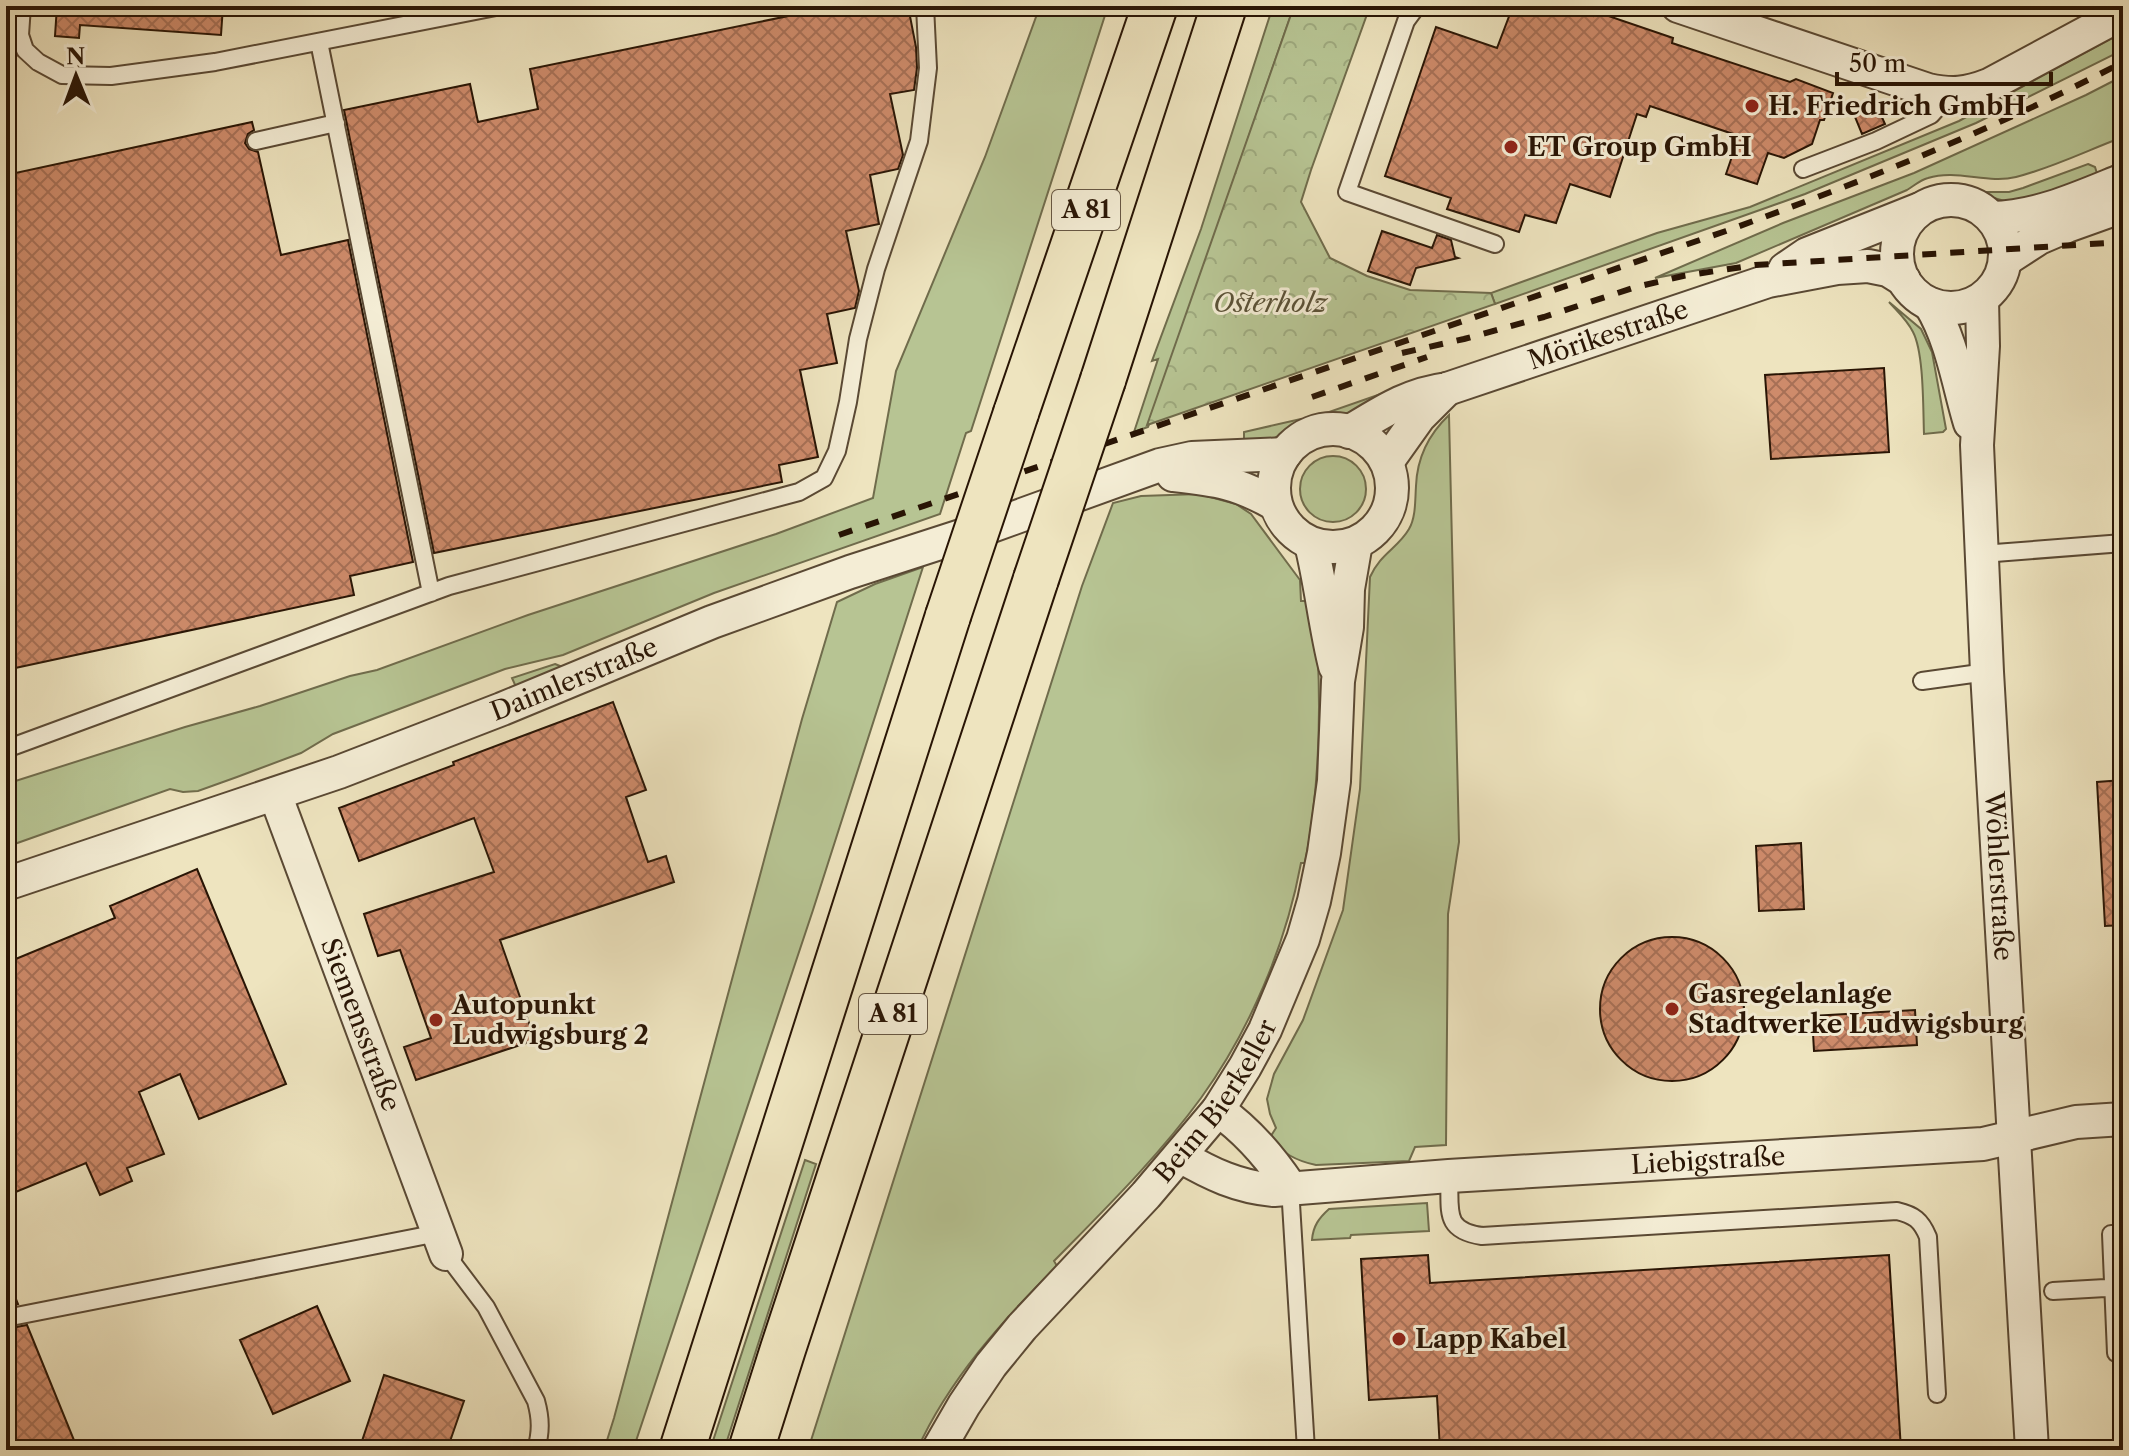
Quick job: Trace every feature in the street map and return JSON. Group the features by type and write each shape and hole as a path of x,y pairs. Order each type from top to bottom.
{"highway":[{"name":"A 81","path":"682,1450 948,616 1155,6"},
{"name":"A 81","path":"751,1450 1224,6"}],"street":[{"path":"1678,6 1928,90 1950,94 1974,91 1989,85 2123,13"},
{"path":"1930,304 1947,308 1966,306 1982,299 1998,282 2005,260 2003,238 1992,218 2016,217 2043,210 2123,180"},
{"name":"Mörikestraße","path":"1768,281 1807,254 1934,202 1950,199 1966,201 1992,218"},
{"path":"2005,260 2039,238 2123,206"},
{"path":"1904,280 1897,256 1901,234 1908,220 1920,209"},
{"name":"Mörikestraße","path":"1349,432 1401,401 1425,392 1447,389 1768,281 1837,268 1868,266 1888,270 1930,304"},
{"name":"Wöhlerstraße","path":"1982,299 1983,346 1977,445 2012,1137 2032,1450"},
{"name":"Wöhlerstraße","path":"1930,304 1938,316 1950,349 1977,445"},
{"name":"Mörikestraße","path":"1387,462 1419,417 1447,389"},
{"path":"1335,429 1349,432 1365,438 1387,462 1392,481 1392,500 1385,518 1373,533 1356,543 1342,547 1311,544 1289,528 1275,504 1277,469 1285,454 1307,435 1335,429"},
{"name":"Daimlerstraße","path":"6,884 275,794 488,714 712,622 1160,465 1192,458 1285,454"},
{"name":"Daimlerstraße","path":"1142,472 1217,479 1250,490 1275,504"},
{"name":"Beim Bierkeller","path":"938,1450 991,1365 1022,1327 1180,1156 1218,1110 1265,1030 1303,939 1314,901 1331,812 1338,681 1356,543"},
{"name":"Beim Bierkeller","path":"1311,544 1338,681"},
{"name":"Siemensstraße","path":"275,794 442,1243"},
{"path":"1218,1110 1265,1152 1290,1187"},
{"name":"Liebigstraße","path":"1180,1156 1211,1174 1256,1188 1274,1190 1449,1176 1983,1144 2076,1122 2123,1119"}],"lane":[{"path":"22,6 20,35 25,50 38,62 62,75 111,76 215,62 501,6"},
{"path":"6,749 449,586 799,492 824,478 837,451 858,339 876,269 919,141 928,68 925,6"},
{"path":"1417,6 1406,21 1347,192 1495,244"},
{"path":"319,42 431,593"},
{"path":"1803,169 1876,141 1931,115 1950,94"},
{"path":"256,141 336,123"},
{"path":"1982,554 2123,543"},
{"path":"1922,681 1987,672"},
{"path":"1449,1176 1451,1215 1455,1227 1465,1233 1482,1236 1897,1211 1911,1214 1922,1222 1928,1237 1937,1394"},
{"path":"1290,1187 1306,1450"},
{"path":"2123,1234 2111,1234 2118,1288 2116,1353 2123,1353"},
{"path":"6,1318 442,1243 486,1307 536,1401 541,1416 541,1433 536,1450"},
{"path":"2053,1291 2118,1288"}],"green space":[{"path":"1040,6 1108,6 971,431 966,433 940,514 714,593 563,655 505,669 333,734 301,753 198,791 170,789 6,847 6,784 377,670 528,615 776,534 873,498 896,371 985,157"},
{"path":"1273,6 1294,6 1148,427 1134,432 1158,359 1152,361 1201,229"},
{"name":"Osterholz","path":"1294,6 1370,6 1301,202 1330,258 1367,276 1410,290 1491,293 1495,304 1147,425"},
{"path":"2123,32 2123,50 1976,123 1805,194 1495,304 1491,293 1657,233 1750,207 1959,121"},
{"path":"2123,76 2123,137 2016,177 1994,179 1950,175 1928,178 1907,190 1736,263 1655,278 1783,223 1914,173"},
{"path":"2088,164 2095,167 2099,180 2008,202 1982,192 2009,192"},
{"path":"1889,302 1921,329 1932,352 1946,429 1943,432 1924,434 1917,341 1908,324"},
{"path":"1398,388 1347,415 1328,417 1326,413"},
{"path":"1449,415 1459,842 1448,914 1446,1145 1415,1147 1409,1161 1316,1165 1290,1156 1269,1139 1276,1128 1267,1099 1274,1074 1303,1020 1343,910 1360,789 1370,577 1379,562 1409,529 1414,514 1421,456 1435,430"},
{"path":"1301,419 1302,424 1280,435 1244,447 1244,432"},
{"path":"1333,456 1356,466 1366,489 1356,512 1333,522 1310,512 1300,489 1310,466"},
{"path":"1199,494 1236,504 1251,514 1300,580 1301,601 1314,601 1319,732 1311,830 1305,863 1301,863 1286,925 1264,986 1235,1044 1201,1098 1149,1162 1054,1261 1057,1266 979,1352 945,1399 917,1450 808,1450 1082,586 1113,503 1141,496"},
{"path":"923,567 813,910 633,1450 604,1450 802,719 837,602"},
{"path":"555,664 560,666 557,670 516,687 512,678"},
{"path":"805,1160 816,1164 724,1450 710,1450"},
{"path":"1427,1203 1429,1231 1312,1240 1317,1223 1329,1209"}],"building":[{"path":"57,6 223,6 221,35 80,25 79,38 55,36"},
{"path":"837,6 908,6 917,68 914,90 890,94 903,155 898,169 870,175 879,224 846,231 859,291 855,308 827,314 837,363 800,370 818,457 779,465 782,482 434,553 344,110 470,84 478,122 538,109 530,69"},
{"name":"ET Group GmbH","path":"1513,6 1562,6 1593,16 1594,11 1673,38 1672,43 1833,93 1812,144 1784,158 1768,153 1757,184 1726,174 1739,136 1650,106 1646,117 1637,114 1610,197 1570,184 1556,223 1525,215 1519,232 1447,209 1451,198 1385,176 1436,27 1497,48"},
{"path":"1875,102 1885,124 1862,134 1853,112"},
{"path":"252,122 254,130 248,134 245,143 249,149 258,152 281,255 348,240 413,562 350,576 354,595 6,670 6,175"},
{"path":"1382,231 1432,248 1437,235 1451,240 1455,257 1458,258 1416,268 1410,285 1368,271"},
{"path":"1884,368 1889,452 1771,459 1765,375"},
{"path":"613,702 646,790 626,797 648,862 666,856 674,882 500,940 535,1040 416,1080 404,1047 431,1038 400,950 378,956 364,914 494,872 474,818 359,861 339,808"},
{"path":"2123,780 2123,925 2105,926 2097,782"},
{"path":"1801,843 1804,909 1759,911 1756,846"},
{"path":"197,869 286,1084 199,1119 180,1074 139,1092 164,1154 127,1168 132,1181 100,1195 86,1163 6,1196 6,963 115,918 110,906"},
{"name":"Gasregelanlage Stadtwerke Ludwigsburg","path":"1672,937 1699,943 1723,958 1738,982 1744,1009 1738,1036 1723,1060 1699,1075 1672,1081 1645,1075 1621,1060 1606,1036 1600,1009 1606,982 1621,958 1645,943"},
{"path":"1915,1010 1917,1045 1814,1051 1812,1016"},
{"path":"1428,1255 1430,1283 1889,1255 1901,1450 1440,1450 1437,1396 1369,1400 1361,1259"},
{"path":"6,1277 18,1304 6,1307"},
{"path":"317,1306 350,1381 273,1414 240,1340"},
{"path":"27,1325 78,1450 6,1450 6,1329"},
{"path":"384,1375 464,1401 447,1450 359,1450"}],"railway":[{"path":"839,535 1726,231 1977,132 2123,62"},
{"path":"1402,353 1464,339 1636,287 1683,276 1755,265 2123,242"},
{"path":"1312,397 1427,357"}],"place":[{"name":"H. Friedrich GmbH","path":"1752,106"},
{"name":"ET Group GmbH","path":"1511,147"},
{"name":"Gasregelanlage Stadtwerke Ludwigsburg","path":"1672,1009"},
{"name":"Autopunkt Ludwigsburg 2","path":"436,1020"},
{"name":"Lapp Kabel","path":"1399,1339"}]}
